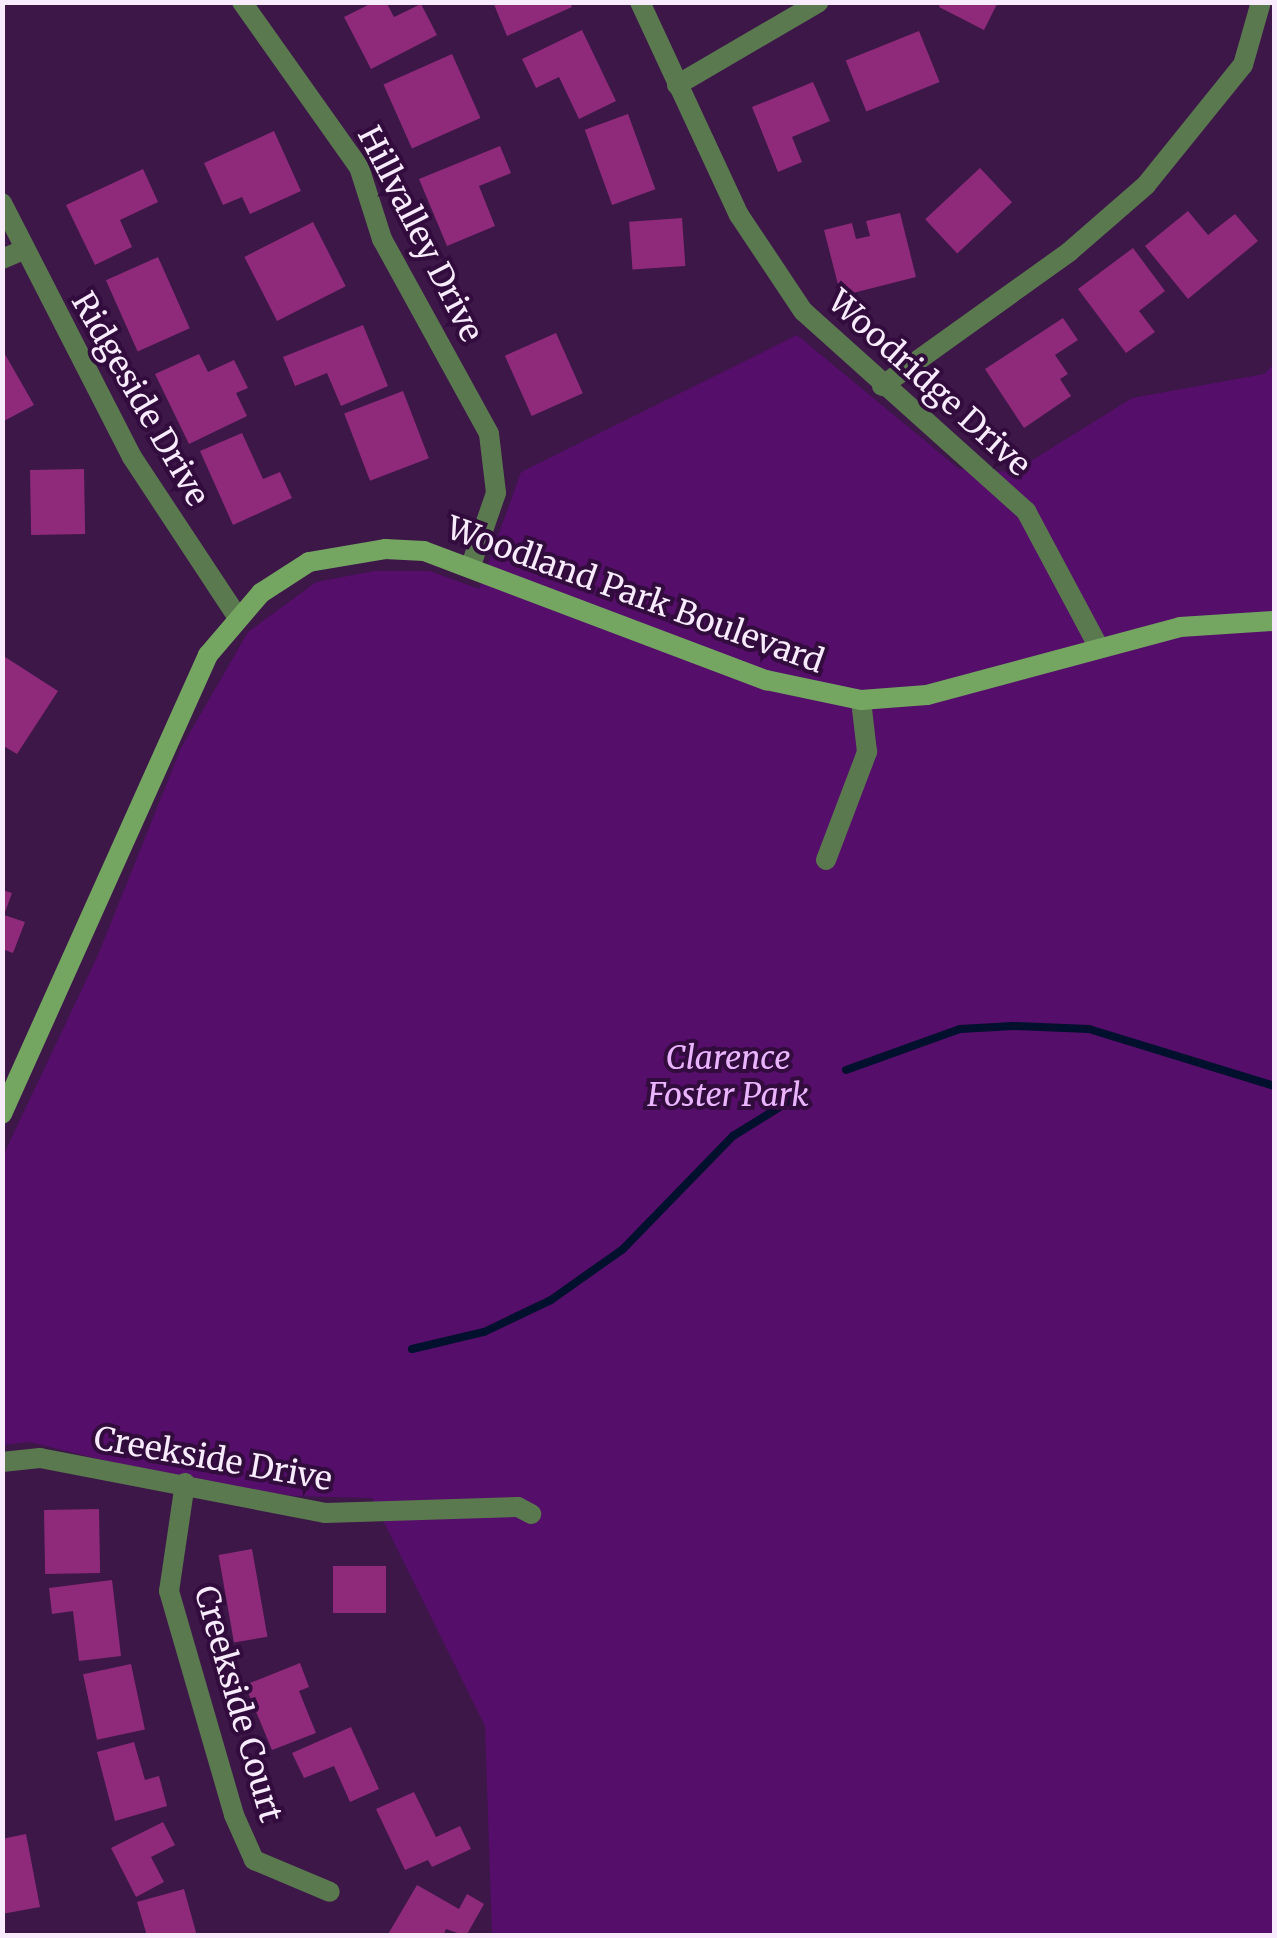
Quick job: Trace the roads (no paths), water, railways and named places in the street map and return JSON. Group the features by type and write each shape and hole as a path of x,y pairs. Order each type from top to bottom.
{"street":[{"name":"Hillvalley Drive","path":"242,2 359,167 382,239 489,434 496,493 470,568"},
{"name":"Woodridge Drive","path":"640,2 739,215 804,312 882,386 1026,511 1098,646"},
{"path":"677,85 819,2"},
{"path":"882,386 1069,252 1146,186 1243,64 1261,2"},
{"name":"Ridgeside Drive","path":"2,203 132,457 238,618"},
{"path":"2,259 24,250"},
{"name":"Woodland Park Boulevard","path":"2,1114 192,688 238,618 261,594 332,556 424,551 766,680 861,700 927,694 1180,626 1274,621"},
{"path":"826,860 866,752 861,700"},
{"name":"Creekside Drive","path":"2,1462 40,1458 185,1482 326,1514 518,1507 532,1514"},
{"name":"Creekside Court","path":"185,1482 169,1591 234,1815 254,1860 330,1892"}],"waterway":[{"path":"846,1070 960,1029 1013,1026 1089,1029 1274,1086"},
{"path":"412,1349 484,1332 551,1300 623,1249 733,1136 799,1095"}],"park label":[{"name":"Clarence Foster Park","path":"728,1078"}]}
